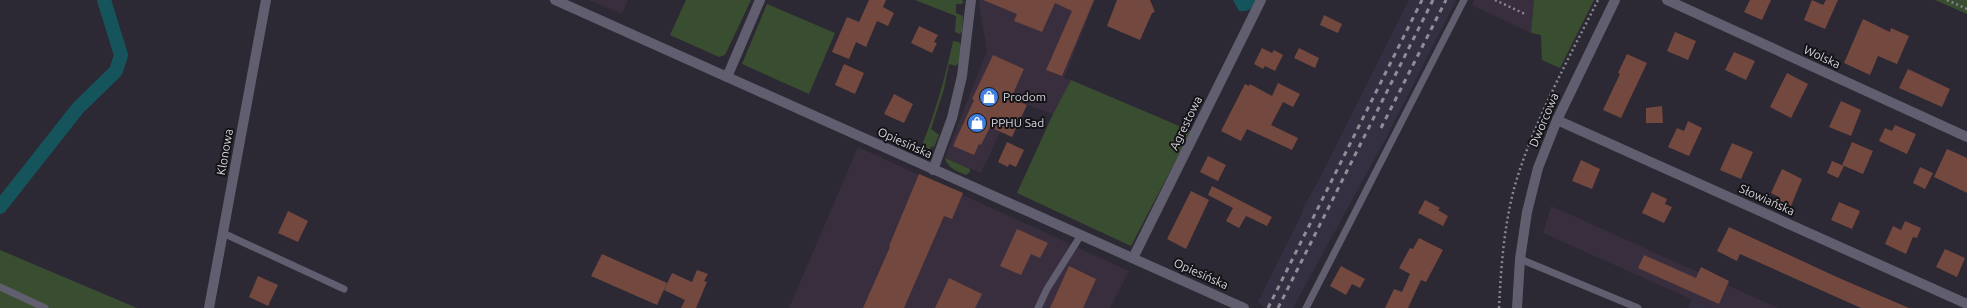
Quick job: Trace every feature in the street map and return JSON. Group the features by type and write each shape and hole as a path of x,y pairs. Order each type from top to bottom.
{"street":[{"name":"Klonowa","path":"209,308 266,0"},
{"name":"Opiesińska","path":"556,0 1244,308"},
{"path":"726,77 760,0"},
{"path":"933,170 952,118 962,76 971,0"},
{"name":"Agrestowa","path":"1134,258 1261,0"},
{"name":"Dworcowa","path":"1517,308 1520,259 1526,212 1538,168 1557,120 1614,0"},
{"name":"Wolska","path":"1667,0 1967,137"},
{"name":"Słowiańska","path":"1557,120 1967,304"}],"lane":[{"path":"1306,308 1464,0"},
{"path":"223,232 344,289"},
{"path":"1038,308 1047,289 1081,235"},
{"path":"1520,259 1638,308"},
{"path":"1,291 45,308"}],"path":[{"path":"1495,0 1525,14"},
{"path":"1947,0 1967,9"}],"shaded area":[{"path":"589,0 628,0 622,14"},
{"path":"980,0 1095,0 1064,78 1071,80 1053,114 1015,100 981,173 945,158 987,51 979,4"},
{"path":"1409,0 1456,0 1387,136 1293,308 1265,308 1258,302 1302,213 1303,208 1321,176"},
{"path":"1474,0 1534,0 1531,33 1472,5"},
{"path":"858,147 1129,271 1110,308 789,308"},
{"path":"1551,206 1778,308 1711,308 1543,233"},
{"path":"1692,299 1711,308 1688,308"}],"green space":[{"path":"686,0 751,0 725,55 719,57 670,35"},
{"path":"915,0 962,0 964,2 961,4 956,4 956,13 963,16 962,32 959,34 955,32 956,16"},
{"path":"1534,0 1594,0 1560,68 1542,60 1541,35 1531,33"},
{"path":"1935,0 1967,0 1967,14"},
{"path":"767,4 835,33 809,94 742,64"},
{"path":"953,41 959,42 961,45 959,62 956,66 949,64 944,89 931,129 939,135 934,147 932,146 927,151 922,151 920,150 939,96"},
{"path":"1071,80 1191,131 1131,246 1017,193 1053,114"},
{"path":"945,158 970,169 970,172 966,175 950,167"},
{"path":"0,250 137,308 0,308"}],"water":[{"path":"1233,0 1256,0 1250,9 1239,11"}],"building":[{"path":"869,0 886,0 883,7 894,13 888,26 877,21 866,47 856,42 849,59 832,52 847,17 859,22"},
{"path":"983,0 1094,0 1062,76 1046,70 1072,11 1055,3 1042,32 1014,21 1017,14"},
{"path":"1117,0 1150,0 1155,12 1152,13 1140,40 1107,26"},
{"path":"1750,0 1771,0 1762,20 1744,12"},
{"path":"1812,0 1823,5 1826,0 1838,0 1825,29 1804,20"},
{"path":"1324,15 1342,24 1338,33 1320,25"},
{"path":"1863,19 1890,32 1891,28 1909,36 1897,64 1878,56 1870,75 1844,63"},
{"path":"919,26 938,35 934,42 937,43 932,53 911,43"},
{"path":"1675,32 1696,41 1688,60 1667,51"},
{"path":"1262,48 1272,53 1274,50 1283,55 1275,71 1265,66 1263,69 1254,64"},
{"path":"1299,48 1319,58 1315,68 1294,58"},
{"path":"1734,52 1755,61 1746,80 1725,70"},
{"path":"1627,54 1647,63 1621,118 1603,110 1620,74 1618,73"},
{"path":"993,55 1024,69 1011,98 1027,105 1012,137 990,127 974,155 953,146 974,100 972,99"},
{"path":"844,64 864,73 855,94 835,85"},
{"path":"1908,69 1950,89 1942,107 1899,88"},
{"path":"1787,73 1808,84 1791,118 1770,107"},
{"path":"1278,83 1300,94 1293,107 1283,102 1271,125 1298,138 1292,150 1247,129 1241,141 1221,131 1245,84 1249,86 1250,84 1272,96"},
{"path":"894,94 913,104 904,123 884,114"},
{"path":"1841,101 1861,110 1851,136 1829,127"},
{"path":"1662,106 1663,123 1646,123 1646,108"},
{"path":"1688,121 1702,128 1689,156 1668,147 1677,128 1684,131"},
{"path":"1895,125 1916,134 1907,154 1879,141 1885,128 1892,131"},
{"path":"1007,142 1024,150 1016,167 1009,164 1008,167 998,162"},
{"path":"1852,142 1873,151 1863,174 1842,165"},
{"path":"1732,143 1753,152 1741,179 1720,170"},
{"path":"1947,149 1967,158 1967,193 1934,177"},
{"path":"1208,156 1226,165 1218,181 1200,172"},
{"path":"1581,160 1600,169 1592,189 1572,181"},
{"path":"1832,161 1844,166 1838,178 1827,173"},
{"path":"1920,167 1933,173 1925,189 1913,183"},
{"path":"1782,169 1802,179 1791,206 1778,200 1779,197 1771,193"},
{"path":"919,174 963,193 952,219 944,216 904,308 863,308 890,247 889,246"},
{"path":"1212,186 1272,217 1267,226 1246,216 1239,228 1226,221 1233,208 1208,195"},
{"path":"1191,191 1209,200 1186,249 1167,239"},
{"path":"1652,192 1667,199 1665,204 1672,207 1664,223 1642,213"},
{"path":"1425,200 1440,208 1438,210 1448,216 1443,226 1418,213"},
{"path":"1839,202 1860,211 1852,229 1831,220"},
{"path":"288,211 308,221 298,242 278,233"},
{"path":"1905,221 1921,228 1917,238 1913,237 1906,254 1885,244 1893,226 1901,230"},
{"path":"1729,227 1839,278 1909,308 1861,308 1740,254 1737,261 1717,251"},
{"path":"1017,229 1048,243 1040,258 1031,254 1021,275 1000,266"},
{"path":"1419,238 1443,250 1426,282 1421,280 1408,308 1385,308 1394,289 1402,292 1410,274 1399,268 1410,248 1413,249"},
{"path":"1945,249 1965,258 1957,277 1936,267"},
{"path":"602,254 667,283 657,305 591,276"},
{"path":"1644,255 1696,278 1701,267 1729,281 1719,304 1638,268"},
{"path":"1069,266 1096,279 1083,308 1050,308"},
{"path":"1341,266 1365,279 1360,288 1352,284 1346,295 1330,286"},
{"path":"697,270 708,274 704,281 707,282 696,308 681,308 685,300 664,290 672,273 692,282"},
{"path":"258,276 278,285 268,306 249,297"},
{"path":"949,278 982,294 975,308 935,308"}],"waterway":[{"path":"0,207 78,108 116,71 121,55 104,0"}],"railway":[{"path":"1268,308 1422,0"},
{"path":"1278,308 1433,0"},
{"path":"1381,128 1446,0"}],"place":[{"name":"Prodom","path":"989,97"},
{"name":"PPHU Sad","path":"977,123"}]}
